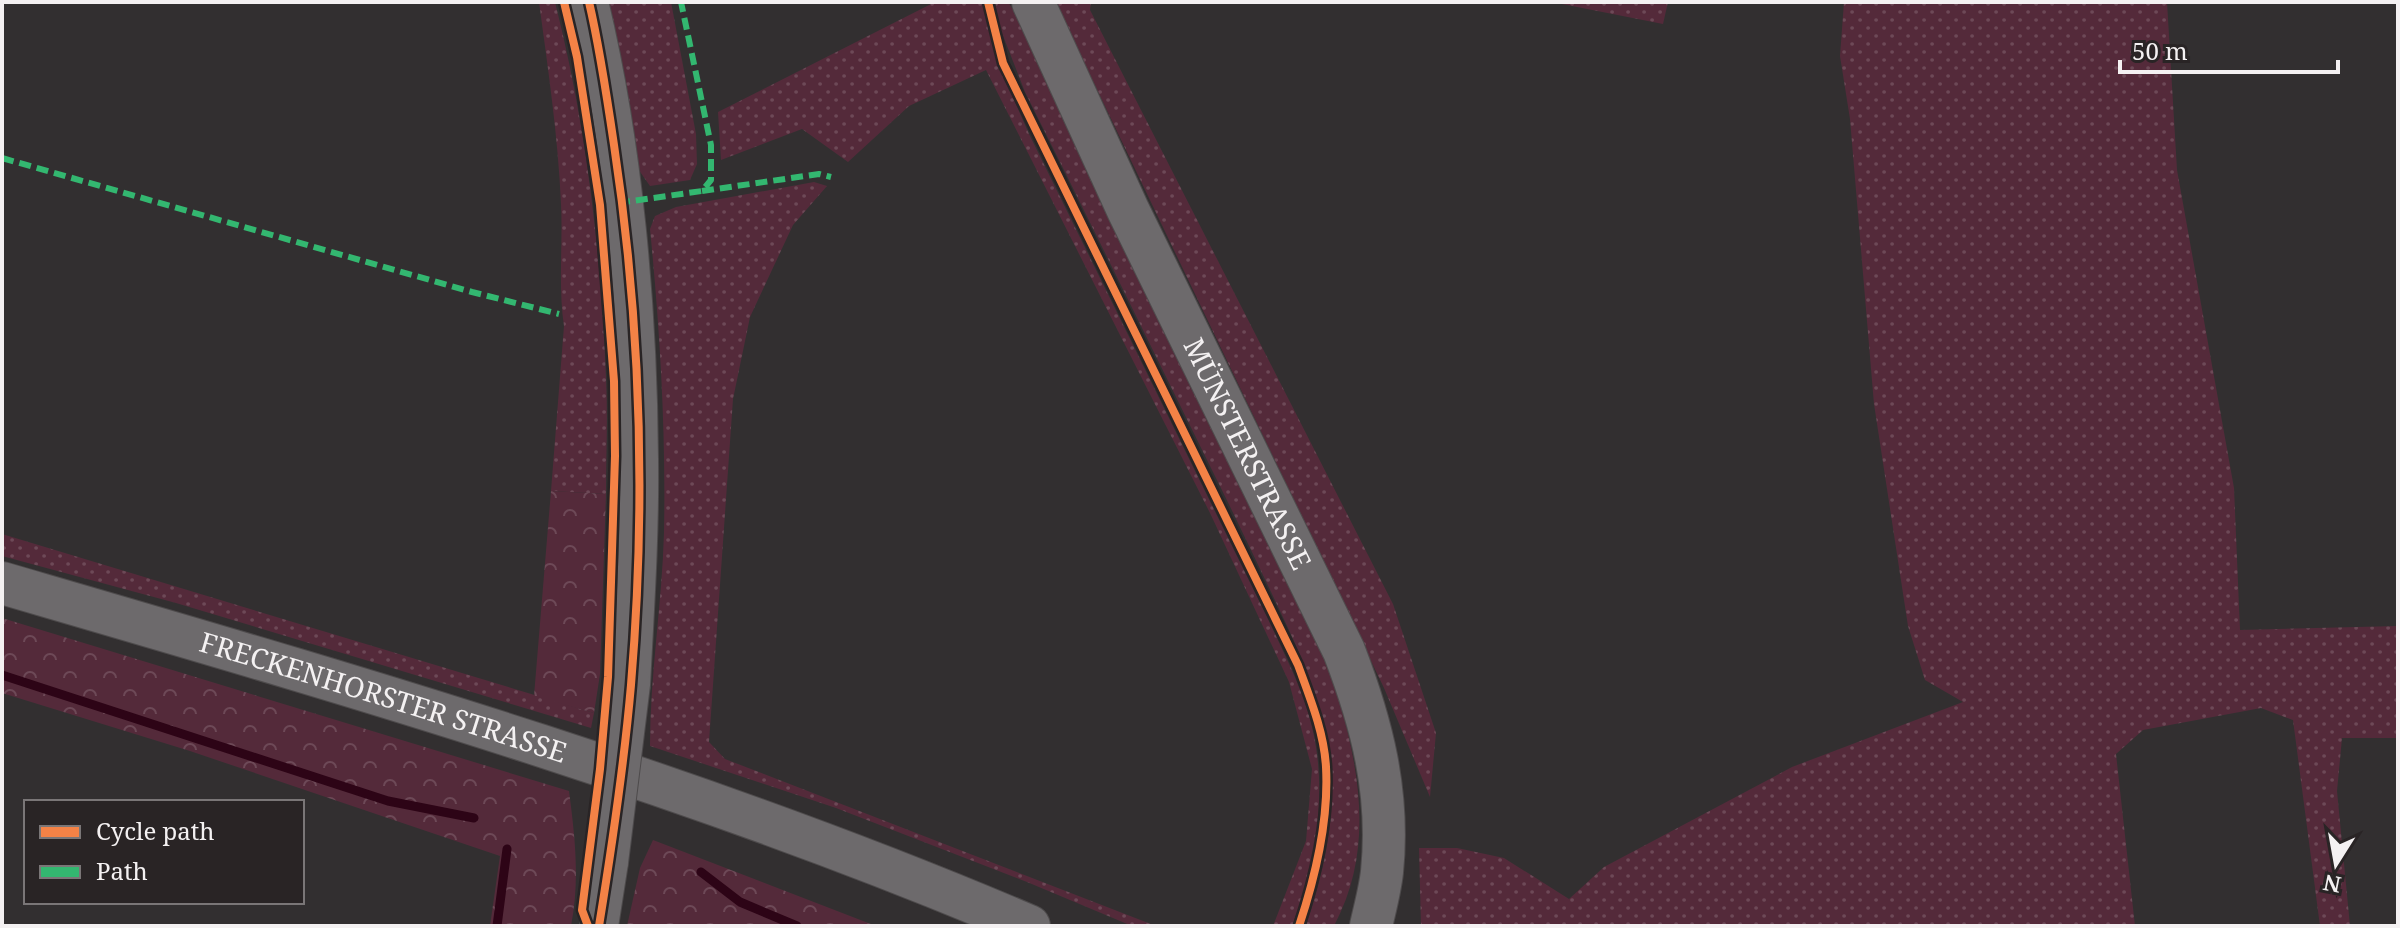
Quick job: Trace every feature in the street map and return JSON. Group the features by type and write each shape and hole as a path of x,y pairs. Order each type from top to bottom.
{"main road":[{"name":"MÜNSTERSTRASSE","path":"1033,2 1128,210 1344,651 1365,705 1379,762 1383,825 1382,873 1371,926"},
{"name":"FRECKENHORSTER STRASSE","path":"2,583 209,643 581,759 923,881 1029,926"}],"street":[{"path":"589,2 600,47 623,203 632,296 639,458 631,684 599,926"}],"green space":[{"path":"539,2 555,2 575,94 590,188 604,331 606,494 551,491 564,326 560,179"},
{"path":"608,2 671,2 696,134 697,164 690,180 650,186 636,166"},
{"path":"935,2 983,2 996,53 1029,134 1298,685 1317,752 1319,802 1308,878 1292,926 1273,926 1306,841 1312,769 1289,682 1210,513 986,70 909,106 848,162 802,129 721,160 718,112"},
{"path":"995,2 1008,2 1030,36 1323,645 1352,751 1359,821 1357,856 1349,891 1334,926 1306,926 1327,847 1332,806 1328,742 1317,698 1234,515 1025,92 1000,28"},
{"path":"1055,2 1091,2 1090,10 1393,604 1436,733 1430,797 1384,688"},
{"path":"1552,2 1668,2 1663,24"},
{"path":"1844,2 2167,2 2177,170 2234,488 2240,630 2398,626 2398,738 2342,738 2337,791 2350,926 2320,926 2293,720 2261,708 2143,730 2116,754 2135,926 1421,926 1419,848 1457,848 1504,858 1569,899 1604,867 1792,767 1963,702 1925,680 1908,626 1874,404 1850,119 1840,56"},
{"path":"814,182 827,186 793,225 750,317 733,399 709,742 725,759 1156,926 1132,926 836,808 650,746 663,560 664,457 662,381 650,229 655,216 676,207"},
{"path":"551,491 606,494 600,674 594,713 534,696"},
{"path":"2,534 594,713 591,728 176,603 2,556"},
{"path":"2,618 569,791 576,875 571,926 490,926 500,856 190,751 2,693"},
{"path":"653,840 876,926 627,926 640,868"}],"waterway":[{"path":"2,675 388,801 474,818"},
{"path":"497,926 507,849"},
{"path":"701,872 740,902 797,926"}],"marked path":[{"path":"618,203 702,191 711,180 711,145 681,2"},
{"path":"2,158 559,314"},
{"path":"702,191 819,174 831,177"}],"cycle path":[{"path":"564,2 577,57 600,205 614,381 615,456 608,677 582,910 588,926"},
{"path":"589,2 611,127 630,279 639,482 631,685 599,926"},
{"path":"988,2 1003,63 1298,665 1312,703 1325,754 1325,807 1316,868 1299,926"}]}
